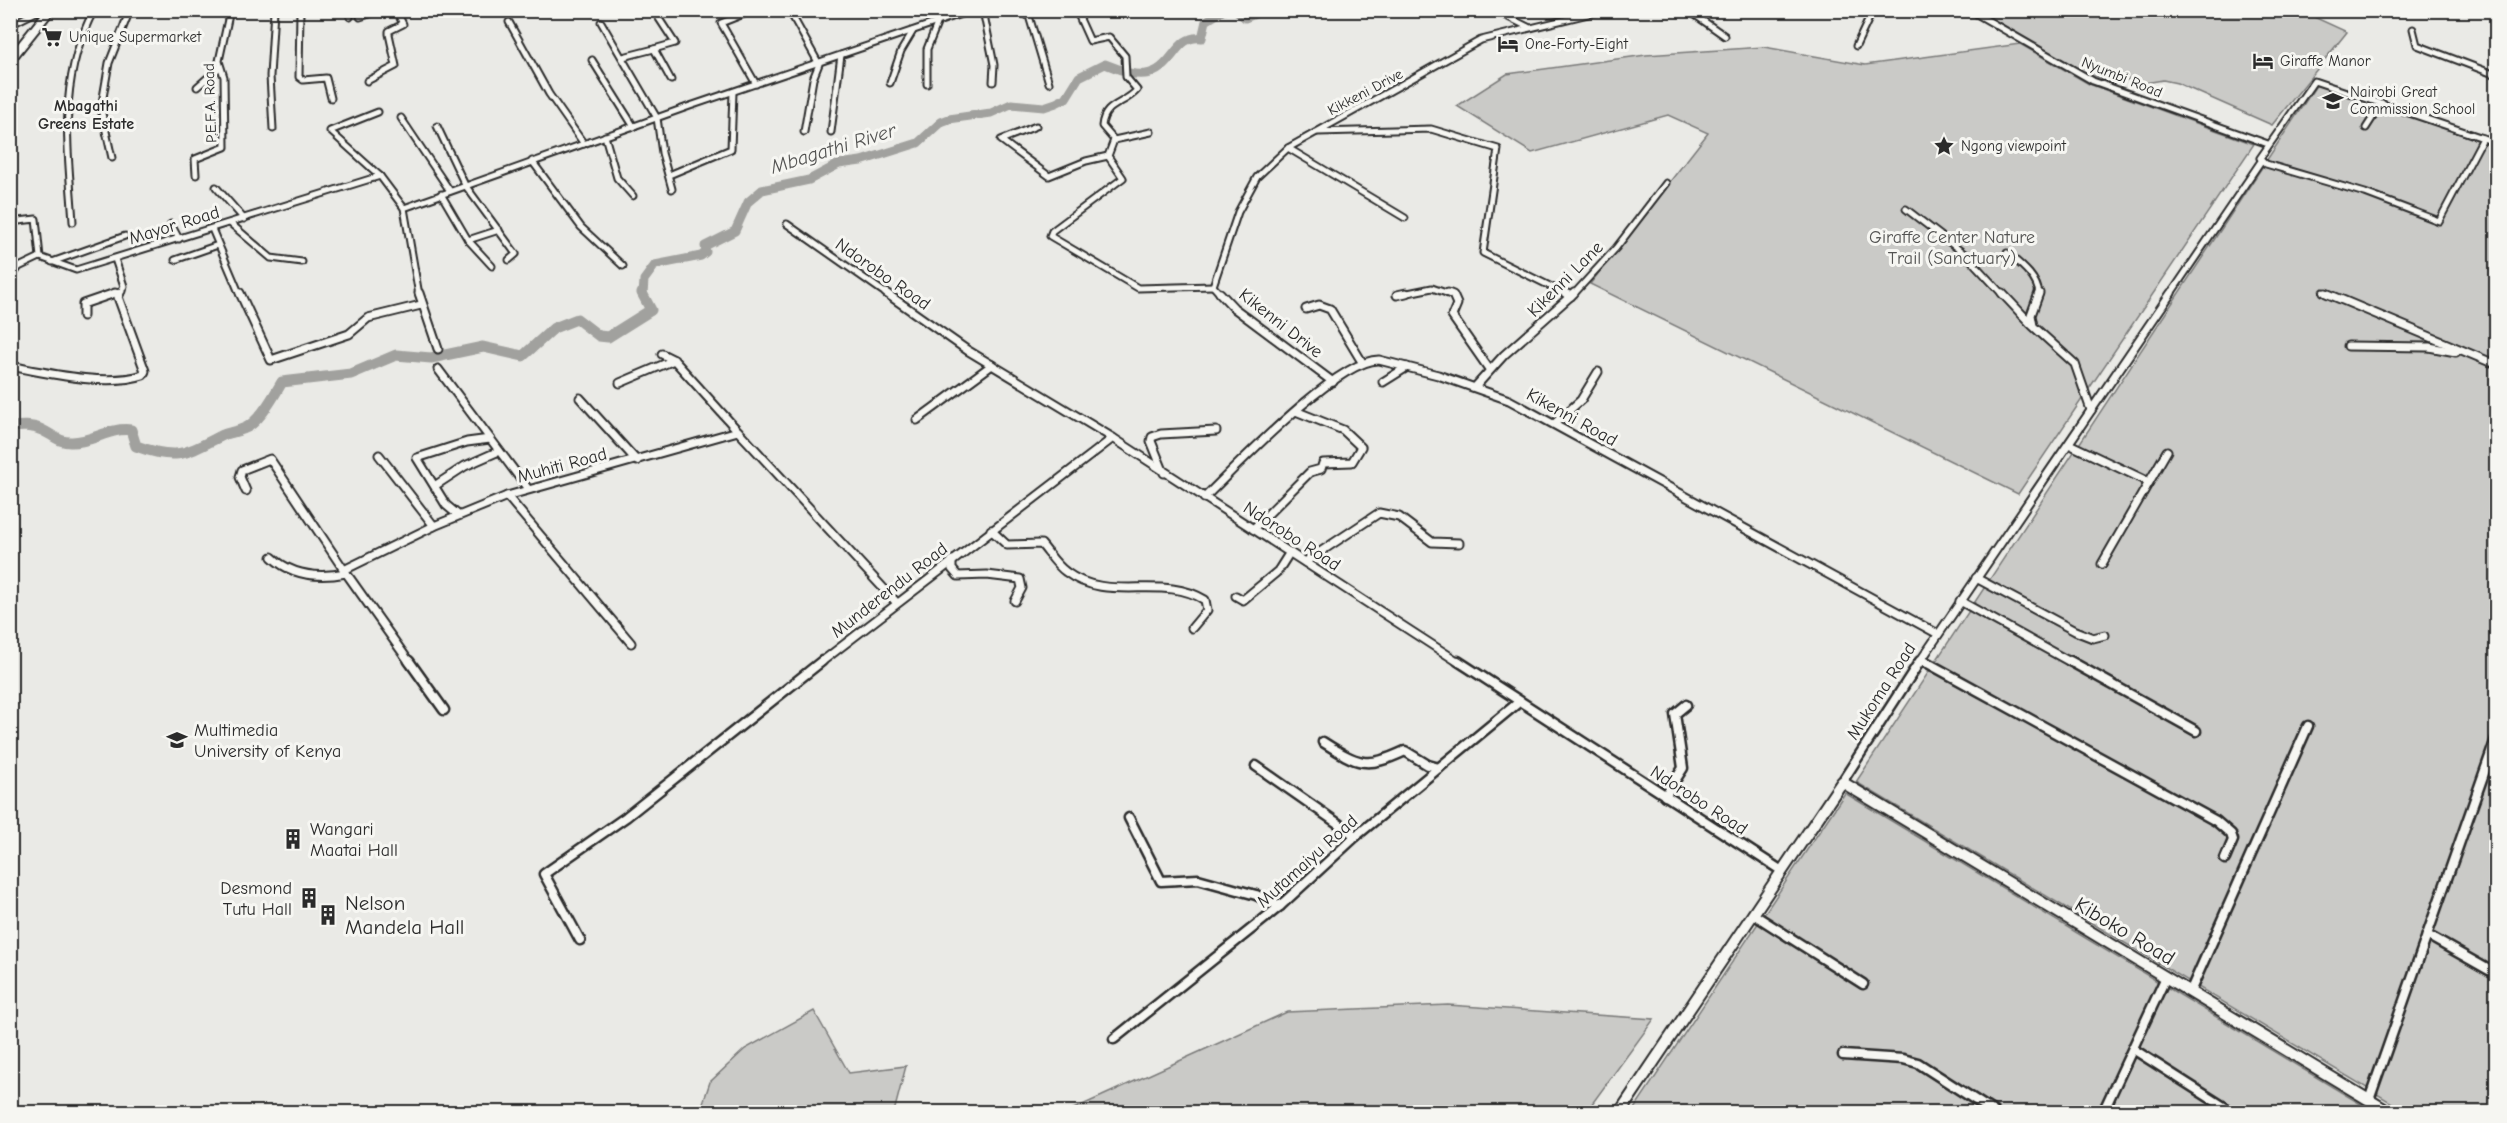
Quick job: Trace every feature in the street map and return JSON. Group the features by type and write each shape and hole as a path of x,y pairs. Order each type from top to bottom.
{"highway":[{"path":"10,60 15,48 50,10"}],"street":[{"path":"10,25 40,10"},
{"path":"73,222 66,93 83,30 94,10"},
{"path":"112,159 101,109 109,63 130,10"},
{"name":"P.E.F.A. Road","path":"196,175 195,159 225,147 224,77 219,61 230,10"},
{"path":"273,129 270,76 274,10"},
{"path":"300,10 299,77 303,80 326,78 331,98"},
{"path":"350,17 352,10"},
{"path":"360,17 382,10"},
{"path":"367,81 396,66 388,34 389,31 403,24 396,10"},
{"path":"754,10 721,23 756,84"},
{"path":"789,10 819,64"},
{"path":"404,208 532,161 973,10"},
{"path":"983,10 994,65 993,82"},
{"path":"1013,10 1029,16 1049,83"},
{"path":"1076,10 1090,41 1107,37 1119,49 1126,59 1126,77 1137,90 1135,95 1117,101 1102,118 1102,126 1114,140"},
{"path":"1494,10 1528,27"},
{"name":"Kikkeni Drive","path":"1213,286 1238,212 1257,177 1288,148 1430,70 1467,47 1528,27 1605,10"},
{"path":"1688,10 1725,36"},
{"path":"1856,46 1873,10"},
{"path":"1896,10 1978,12"},
{"name":"Nyumbi Road","path":"1978,12 2093,81 2268,144"},
{"path":"623,57 675,43 658,17"},
{"path":"509,22 549,94 584,144"},
{"path":"601,22 657,118 672,189"},
{"path":"927,84 927,49 937,24"},
{"path":"2413,29 2417,45 2496,75"},
{"path":"890,83 901,51 913,31"},
{"path":"654,49 671,80"},
{"path":"1119,49 1130,52"},
{"path":"831,132 841,55"},
{"path":"592,60 634,127"},
{"path":"804,132 813,79 819,64"},
{"path":"197,87 220,67"},
{"name":"Mukoma Road","path":"1620,1113 1842,782 1960,601 2069,444 2171,289 2261,160 2268,144 2312,82 2318,81 2382,103"},
{"path":"669,175 731,149 734,92"},
{"path":"2366,128 2382,103 2496,143"},
{"path":"378,112 330,131 380,176 404,208 421,305 438,349"},
{"path":"401,118 450,191"},
{"path":"437,126 465,185 516,254 509,260"},
{"path":"1036,126 1001,140 1049,176 1086,160 1108,156"},
{"path":"1316,132 1431,129 1498,149 1483,253 1571,296"},
{"path":"1114,140 1151,132"},
{"path":"605,136 617,178 633,196"},
{"path":"2261,160 2365,193 2386,203 2439,220 2483,138"},
{"path":"1108,156 1114,140"},
{"path":"1288,148 1405,218"},
{"path":"1108,156 1123,178 1052,231 1050,236 1138,288 1213,286"},
{"path":"532,161 581,227 623,266"},
{"name":"Mayor Road","path":"40,257 76,270 380,176"},
{"name":"Kikenni Lane","path":"1476,386 1488,369 1602,266 1666,183"},
{"path":"216,186 244,219"},
{"path":"441,194 468,240 492,266"},
{"path":"1906,209 1966,255 2033,326 2075,364 2091,410"},
{"path":"10,222 27,218 36,219 36,239 40,257 20,267 10,279"},
{"path":"230,223 271,258 302,262"},
{"path":"171,224 179,239"},
{"name":"Ndorobo Road","path":"787,225 992,365 1113,438 1782,871"},
{"path":"212,229 271,360 349,334 368,318 421,305"},
{"path":"468,240 499,230"},
{"path":"52,262 125,236"},
{"path":"175,260 218,245"},
{"path":"2007,253 2025,268 2038,287 2038,300 2031,315 2033,326"},
{"path":"10,366 62,375 130,380 141,377 145,371 118,297 124,286 115,259"},
{"name":"Kikenni Drive","path":"1213,286 1234,308 1333,382"},
{"path":"1396,295 1432,288 1453,295 1457,304 1452,316 1488,369"},
{"path":"83,316 83,304 122,291"},
{"path":"2323,292 2493,363"},
{"path":"1204,498 1298,412 1333,382 1362,362 1330,309 1319,305 1306,309"},
{"path":"2348,346 2436,347 2493,363"},
{"path":"662,354 674,360 896,602"},
{"name":"Kikenni Road","path":"1362,362 1373,359 1476,386 1554,424 1938,634"},
{"path":"620,384 674,360"},
{"path":"917,420 992,365"},
{"path":"1383,382 1407,368"},
{"path":"438,369 528,489"},
{"path":"1554,424 1581,400 1598,372"},
{"path":"580,398 637,461"},
{"path":"1253,529 1310,472 1321,469 1323,463 1350,463 1361,447 1357,440 1325,421 1298,412"},
{"name":"Muhiti Road","path":"345,572 434,526 507,496 738,431"},
{"path":"1164,473 1151,441 1152,437 1216,431"},
{"name":"Munderendu Road","path":"580,940 544,874 624,819 686,767 896,602 1113,438"},
{"path":"458,515 446,505 436,485 417,458 467,442 490,439"},
{"path":"2069,444 2149,482"},
{"path":"436,485 465,466 499,451"},
{"path":"2102,564 2167,451"},
{"path":"379,455 434,526"},
{"path":"246,491 240,477 242,470 256,462 270,459 345,572 444,710"},
{"path":"507,496 631,643"},
{"path":"1305,562 1379,513 1399,517 1432,542 1459,543"},
{"path":"991,530 1007,545 1041,544 1063,571 1095,585 1115,590 1148,587 1180,588 1195,593 1205,600 1207,610 1192,628"},
{"path":"1236,596 1237,600 1243,600 1278,571 1290,552"},
{"path":"272,557 284,567 308,573 330,576 345,572"},
{"path":"952,560 952,569 958,576 987,574 1020,579 1022,588 1015,602"},
{"path":"1976,578 2075,631 2092,638 2105,635"},
{"path":"1960,601 2196,731"},
{"path":"1922,660 2216,821 2231,834 2233,840 2225,859"},
{"name":"Mutamaiyu Road","path":"1114,1039 1280,906 1356,836 1519,702"},
{"path":"1665,796 1683,768 1675,714 1686,705"},
{"path":"2190,992 2308,726"},
{"path":"2368,1100 2496,739"},
{"path":"1323,742 1352,759 1364,762 1380,763 1405,751 1428,765 1439,768"},
{"path":"1256,766 1356,836"},
{"name":"Kiboko Road","path":"1842,782 2389,1113"},
{"path":"1129,818 1146,858 1161,881 1198,879 1256,895 1280,906"},
{"path":"1753,914 1863,984"},
{"path":"2427,935 2496,974"},
{"path":"2103,1113 2166,977"},
{"path":"2133,1049 2232,1113"},
{"path":"1843,1055 1903,1059 1918,1063 1994,1113"}],"green space":[{"path":"1988,11 2301,11 2347,32 2272,125 2177,83 2163,80 2145,83 2130,79 2114,83 2088,74 1982,14"},
{"name":"Giraffe Center Nature Trail (Sanctuary)","path":"2020,44 2089,84 2254,144 2018,494 1590,284 1708,133 1668,115 1532,153 1457,106 1507,74 1646,55 1764,47 1865,65"},
{"path":"2317,84 2496,146 2496,1112 2407,1112 1856,782"},
{"path":"1845,793 2374,1112 1632,1112"},
{"path":"1448,1005 1654,1019 1586,1112 1067,1112 1287,1012"},
{"path":"814,1011 849,1073 906,1066 894,1112 700,1112 710,1082 745,1049"}],"waterway":[{"name":"Mbagathi River","path":"1129,73 1144,74 1155,71 1164,65 1184,43 1192,38 1202,38 1206,21 1224,10"},
{"name":"Mbagathi River","path":"1236,10 1245,18 1262,11 1278,10"},
{"name":"Mbagathi River","path":"643,295 644,280 655,265 701,256 706,252 705,246 735,231 748,202 762,190 809,180 839,164 861,161 918,143 941,122 949,119 991,113 1011,104 1044,107 1056,103 1066,98 1079,77 1105,64 1121,70"},
{"name":"Mbagathi River","path":"10,427 34,427 68,442 87,440 116,431 131,430 136,446 162,453 181,453 249,426 263,412 282,382 351,374 396,355 431,358 483,347 523,356 554,328 577,319 599,336 608,337 651,310 643,295"}],"place":[{"name":"Unique Supermarket","path":"52,37"},
{"name":"One-Forty-Eight","path":"1508,44"},
{"name":"Giraffe Manor","path":"2263,61"},
{"name":"Nairobi Great Commission School","path":"2333,101"},
{"name":"Ngong viewpoint","path":"1944,146"},
{"name":"Multimedia University of Kenya","path":"177,740"},
{"name":"Wangari Maatai Hall","path":"293,839"},
{"name":"Desmond Tutu Hall","path":"309,898"},
{"name":"Nelson Mandela Hall","path":"328,915"}],"district":[{"name":"Mbagathi Greens Estate","path":"86,114"}]}
